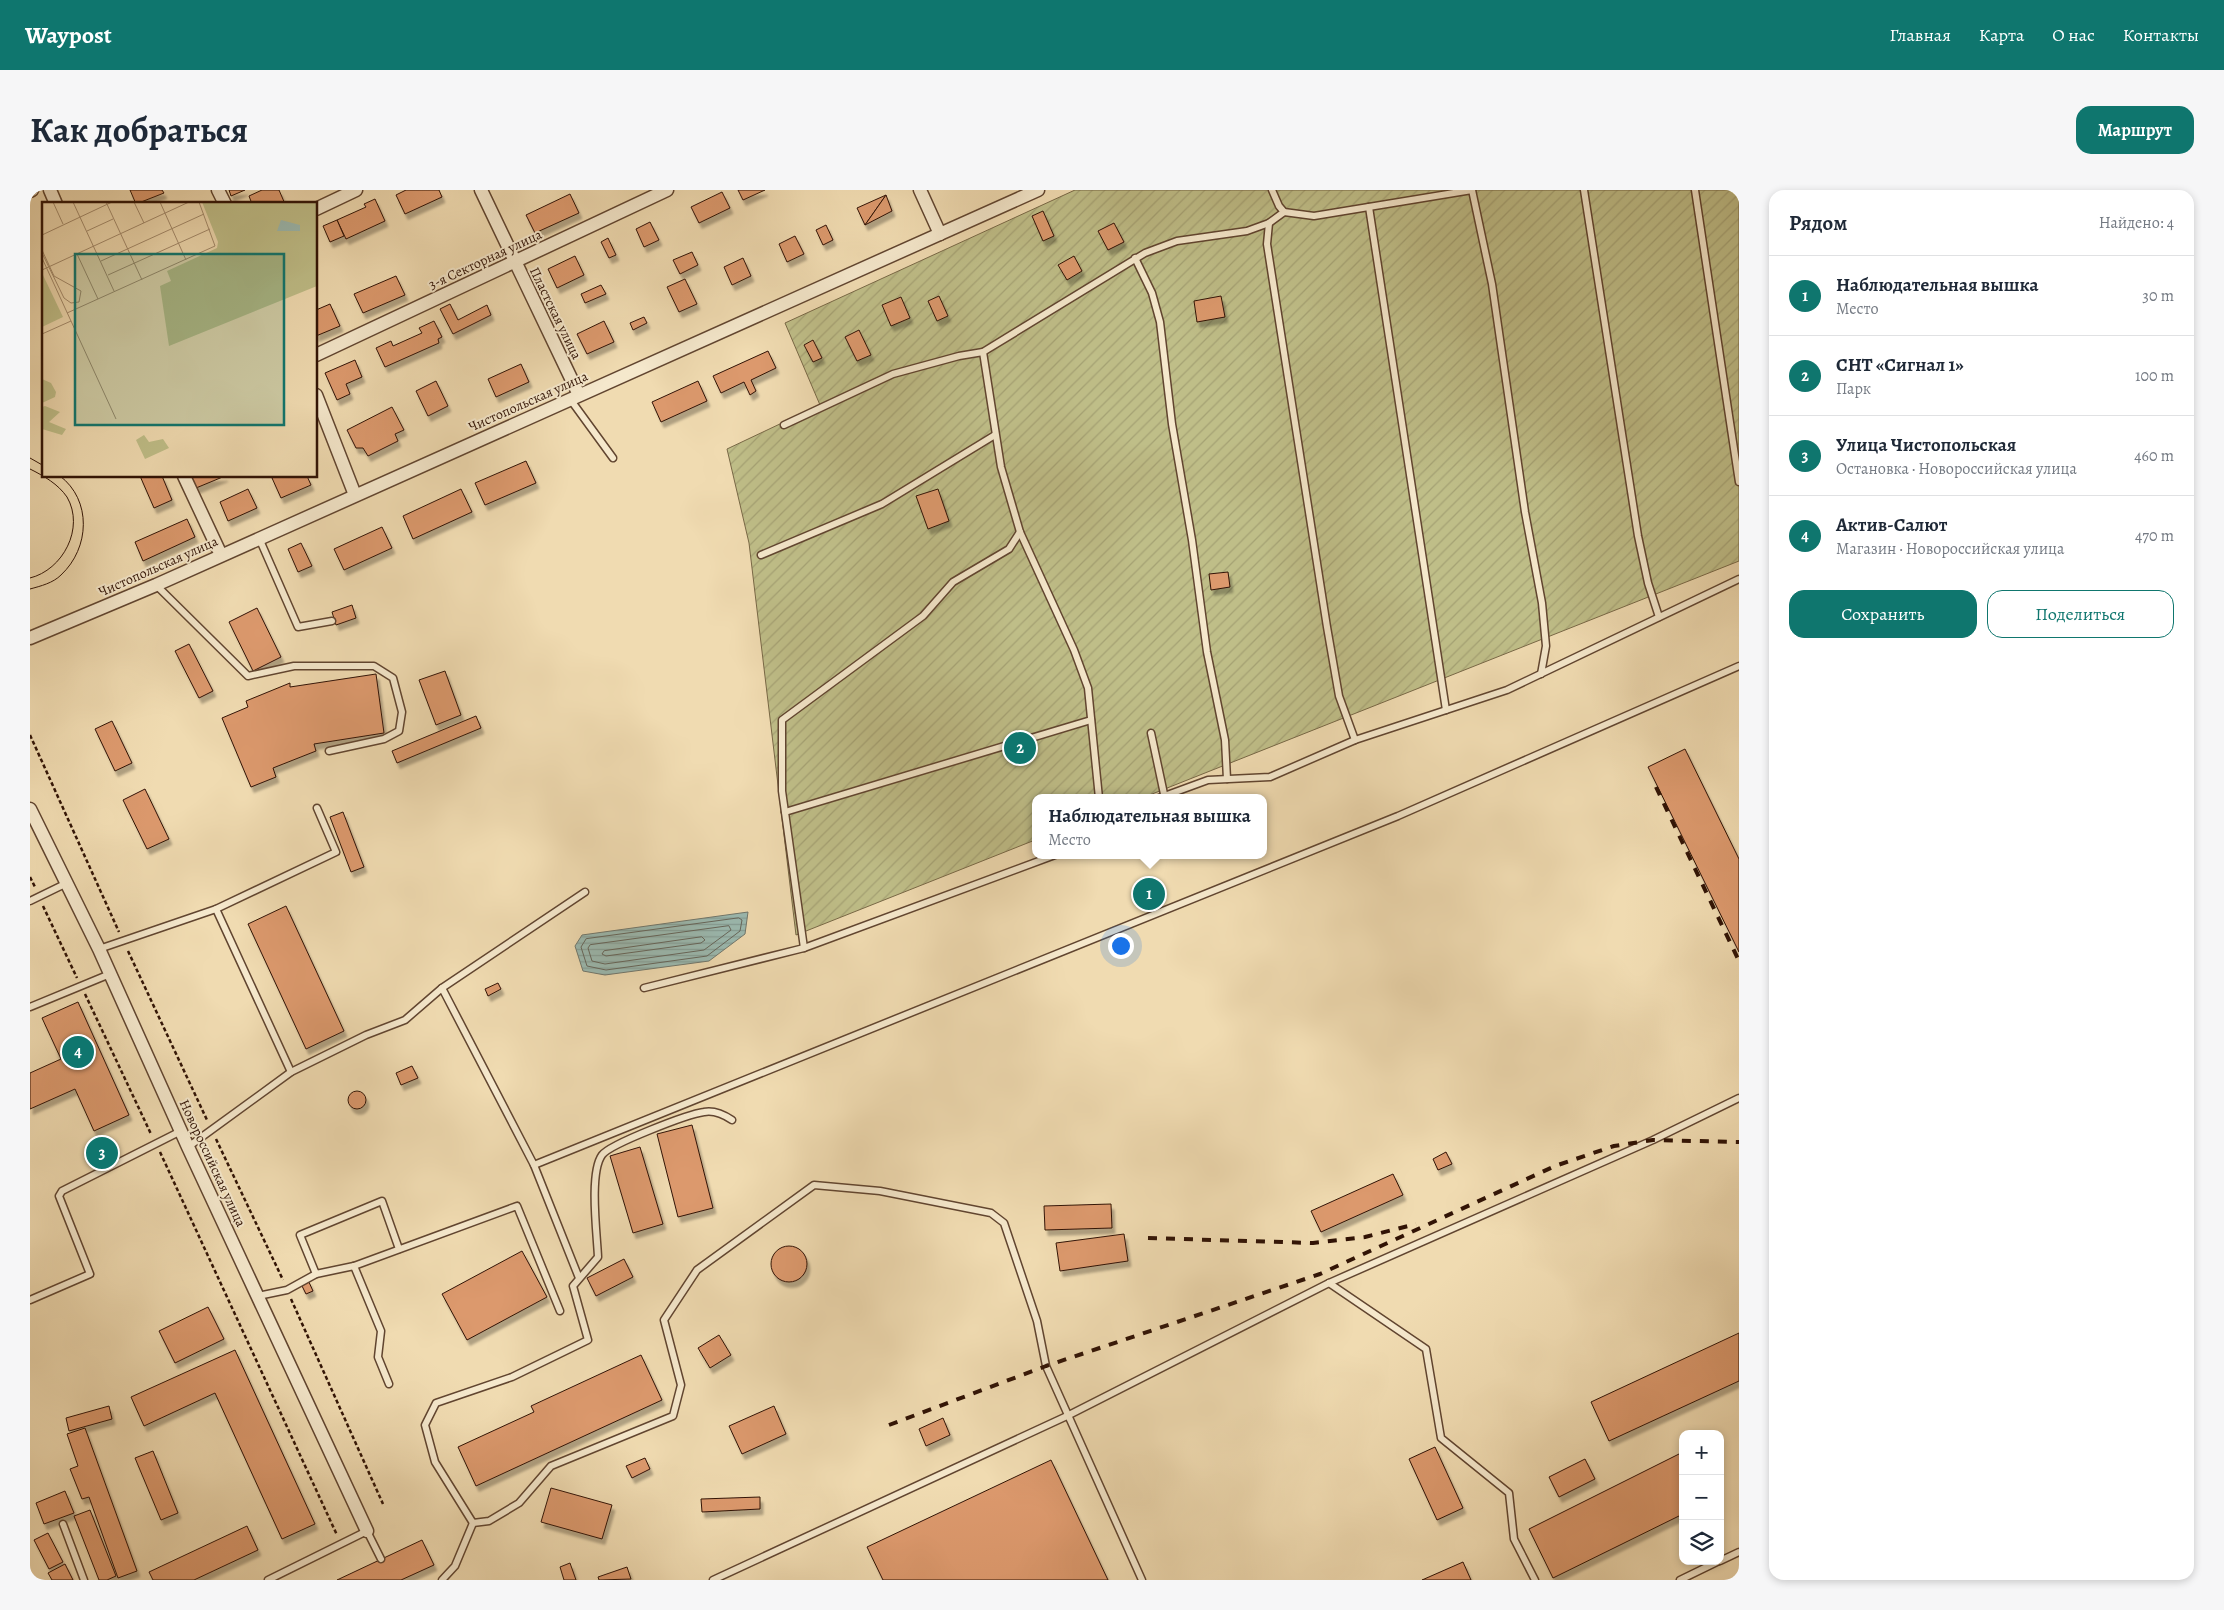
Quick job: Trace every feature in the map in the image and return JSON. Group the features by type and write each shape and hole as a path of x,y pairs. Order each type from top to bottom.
{"street":[{"path":"50,190 55,202"},
{"path":"218,190 224,202"},
{"path":"318,208 356,190"},
{"name":"Пластская улица","path":"481,190 574,397"},
{"name":"3-я Секторная улица","path":"318,354 667,190"},
{"path":"920,190 940,234"},
{"name":"Чистопольская улица","path":"30,638 156,585 1038,190"},
{"path":"318,400 355,495"},
{"path":"185,478 221,555"},
{"name":"Новороссийская улица","path":"30,809 99,949 188,1148 367,1531"}],"lane":[{"path":"1272,190 1278,206 1284,212 1314,216 1472,190 1492,284 1525,512 1542,603 1546,646 1541,674"},
{"path":"1584,190 1638,536 1648,583 1659,618"},
{"path":"1695,190 1739,482"},
{"path":"1369,207 1446,710"},
{"path":"784,425 893,374 959,356 983,352 1135,258 1177,241 1220,236 1269,223 1284,212"},
{"path":"1269,223 1267,244 1324,608 1339,696 1355,740"},
{"path":"1135,258 1152,293 1160,322 1172,424 1192,540 1207,652 1225,740 1228,779"},
{"path":"983,352 1001,467 1020,532 1080,665 1088,688 1100,794"},
{"path":"574,397 613,458"},
{"path":"760,555 882,504 995,434"},
{"path":"804,948 782,791 782,720 922,616 953,582 1009,549 1020,532"},
{"path":"259,538 298,627 332,621"},
{"path":"1167,794 1208,780 1270,777 1355,740 1507,690 1739,579"},
{"path":"156,585 248,676 294,666 374,666 393,678 402,712 400,731 384,739 329,751"},
{"path":"534,1164 1398,816 1739,666"},
{"path":"785,812 1091,720"},
{"path":"1151,733 1161,794"},
{"path":"99,949 216,909 336,852 317,808"},
{"path":"644,988 804,948 1044,859"},
{"path":"30,901 67,883"},
{"path":"188,1148 291,1072 366,1035 405,1020 442,988 585,892"},
{"path":"216,909 291,1072"},
{"path":"30,1007 110,974"},
{"path":"442,988 534,1164 579,1278"},
{"path":"713,1580 1068,1416 1329,1283 1653,1140 1739,1098"},
{"path":"473,1523 435,1462 425,1425 436,1403 512,1377 588,1340 573,1286 598,1257 595,1172 602,1154 628,1139 704,1112 721,1113 732,1120"},
{"path":"30,1300 90,1274 59,1196 62,1191 181,1131"},
{"path":"473,1523 489,1521 519,1503 551,1466 672,1416 681,1385 664,1320 697,1270 814,1185 880,1190 991,1213 1004,1222 1037,1321 1046,1366 1142,1580"},
{"path":"316,1274 300,1235 382,1201 399,1249"},
{"path":"258,1296 287,1290 316,1274 354,1266 517,1206 560,1311"},
{"path":"354,1266 380,1331 378,1357 389,1384"},
{"path":"1329,1283 1426,1349 1441,1438 1509,1493 1514,1539 1534,1580"},
{"path":"442,1580 455,1566 473,1523"},
{"path":"63,1524 84,1580"},
{"path":"268,1580 367,1531 381,1559"},
{"path":"1724,1559 1739,1552"},
{"path":"1680,1580 1712,1565"}],"path":[{"path":"30,877 341,1544"}],"shaded area":[{"path":"1075,190 1739,190 1739,561 1152,794 1032,794 1032,841 796,935 749,543 727,449 820,405 785,323"}],"water":[{"path":"748,912 745,934 709,961 605,975 583,971 575,946 582,935"}],"building":[{"path":"130,190 162,190 164,193 141,202 135,202"},
{"path":"229,190 245,190 231,196"},
{"path":"262,190 279,190 284,202 251,202 249,196"},
{"path":"406,190 439,190 442,197 405,214 396,195"},
{"path":"738,190 765,190 743,200"},
{"path":"722,192 730,208 699,223 691,207"},
{"path":"570,194 579,213 535,233 526,215"},
{"path":"886,195 865,225 857,208"},
{"path":"886,195 892,211 865,225"},
{"path":"375,199 385,221 346,239 337,220 366,207 364,204"},
{"path":"1043,211 1054,236 1043,241 1032,216"},
{"path":"337,220 344,236 330,242 323,226"},
{"path":"650,222 659,240 644,247 636,229"},
{"path":"1114,223 1124,242 1108,250 1098,231"},
{"path":"826,225 833,240 823,245 816,230"},
{"path":"795,236 804,254 787,262 779,244"},
{"path":"608,238 616,255 609,258 601,242"},
{"path":"692,252 698,265 680,274 673,260"},
{"path":"575,256 584,275 557,288 548,269"},
{"path":"1074,256 1082,271 1067,280 1058,265"},
{"path":"743,258 751,276 732,285 724,267"},
{"path":"396,276 405,295 363,313 354,294"},
{"path":"685,279 697,304 679,312 667,287"},
{"path":"601,285 606,294 585,303 581,294"},
{"path":"939,296 948,316 937,321 928,301"},
{"path":"1221,296 1225,317 1197,322 1194,301"},
{"path":"901,297 910,318 891,326 882,305"},
{"path":"330,304 340,326 318,335 318,309"},
{"path":"450,304 458,320 487,305 491,315 453,334 440,309"},
{"path":"644,317 647,323 633,330 630,323"},
{"path":"434,321 442,337 438,339 439,343 385,367 376,348 391,341 393,346 422,333 419,328"},
{"path":"604,321 614,342 587,354 577,334"},
{"path":"859,330 871,355 857,361 845,337"},
{"path":"813,340 822,358 813,362 804,345"},
{"path":"768,351 776,368 751,380 756,391 750,395 744,382 721,393 713,376"},
{"path":"355,360 362,377 346,384 350,394 337,400 325,373"},
{"path":"521,364 529,382 496,397 488,379"},
{"path":"436,381 448,406 428,416 416,391"},
{"path":"698,381 707,401 661,422 652,402"},
{"path":"392,407 404,430 395,434 398,441 368,456 363,448 356,448 347,430"},
{"path":"526,461 536,483 485,505 475,483"},
{"path":"141,478 163,478 172,500 154,508"},
{"path":"192,478 220,478 196,488"},
{"path":"272,478 308,478 311,485 281,498"},
{"path":"248,489 257,508 228,521 220,502"},
{"path":"461,489 472,512 413,539 403,516"},
{"path":"938,489 949,521 928,529 916,496"},
{"path":"187,519 195,537 143,561 135,542"},
{"path":"382,527 392,548 344,570 334,549"},
{"path":"301,543 312,566 298,572 288,549"},
{"path":"1228,572 1230,587 1211,590 1209,574"},
{"path":"352,605 356,618 336,625 332,612"},
{"path":"257,608 281,657 253,671 229,622"},
{"path":"189,644 213,691 199,698 175,651"},
{"path":"445,671 461,715 436,725 419,680"},
{"path":"376,674 384,733 314,744 316,751 273,768 276,777 251,787 222,718 248,707 246,701 290,683 290,687"},
{"path":"476,716 481,728 397,763 392,751"},
{"path":"112,721 132,763 115,771 95,729"},
{"path":"1685,749 1739,859 1739,952 1648,767"},
{"path":"145,789 169,839 147,849 123,800"},
{"path":"343,812 364,867 351,872 330,817"},
{"path":"1151,889 1154,897 1148,900 1144,892"},
{"path":"286,906 344,1031 306,1049 248,924"},
{"path":"498,983 501,989 488,996 485,989"},
{"path":"78,1002 129,1115 94,1131 75,1089 30,1109 30,1073 61,1059 42,1018"},
{"path":"412,1066 418,1078 401,1085 396,1073"},
{"path":"357,1091 363,1094 366,1100 363,1106 357,1109 351,1106 348,1100 351,1094"},
{"path":"692,1125 713,1208 678,1217 657,1134"},
{"path":"640,1147 663,1224 633,1233 610,1156"},
{"path":"1446,1152 1452,1164 1438,1170 1433,1159"},
{"path":"1393,1174 1403,1195 1321,1232 1311,1211"},
{"path":"1111,1204 1112,1228 1045,1230 1044,1206"},
{"path":"1124,1234 1128,1261 1060,1271 1056,1243"},
{"path":"789,1246 796,1247 802,1251 806,1257 806,1271 802,1277 796,1281 789,1282 782,1281 776,1277 772,1271 771,1264 772,1257 776,1251 782,1247"},
{"path":"522,1251 547,1297 467,1340 442,1294"},
{"path":"624,1259 633,1277 596,1296 587,1278"},
{"path":"308,1280 313,1291 306,1294 301,1284"},
{"path":"208,1307 224,1339 175,1363 159,1331"},
{"path":"1739,1333 1739,1381 1609,1441 1591,1402"},
{"path":"719,1335 731,1355 710,1368 698,1348"},
{"path":"235,1350 315,1524 282,1539 215,1393 144,1426 131,1397"},
{"path":"641,1355 662,1400 476,1486 458,1447 534,1412 531,1406"},
{"path":"109,1406 112,1419 69,1431 66,1418"},
{"path":"774,1406 786,1434 742,1454 729,1426"},
{"path":"943,1418 950,1435 926,1446 919,1429"},
{"path":"85,1428 137,1571 118,1578 89,1497 82,1499 70,1469 78,1466 67,1434"},
{"path":"1435,1447 1463,1508 1437,1520 1409,1459"},
{"path":"153,1451 178,1513 161,1520 135,1458"},
{"path":"1679,1454 1679,1516 1553,1578 1529,1529"},
{"path":"645,1458 650,1469 632,1478 626,1466"},
{"path":"1585,1459 1595,1479 1559,1497 1549,1477"},
{"path":"1051,1460 1108,1580 883,1580 867,1547"},
{"path":"551,1488 612,1505 602,1539 541,1522"},
{"path":"65,1491 74,1513 44,1524 36,1503"},
{"path":"760,1497 760,1509 702,1512 701,1499"},
{"path":"90,1510 116,1576 107,1580 99,1580 74,1516"},
{"path":"247,1526 258,1550 194,1580 153,1580 149,1572"},
{"path":"48,1533 63,1562 49,1569 34,1540"},
{"path":"422,1540 434,1565 401,1580 337,1580"},
{"path":"1463,1562 1471,1580 1422,1580"},
{"path":"570,1563 576,1580 564,1580 560,1567"},
{"path":"65,1564 73,1580 52,1580 48,1573"},
{"path":"627,1567 631,1579 599,1580 598,1577"}],"tram line":[{"path":"30,458 42,465"},
{"path":"30,469 42,475"},
{"path":"30,578 42,573 61,557 68,546 72,534 72,509 67,497 46,478"},
{"path":"30,589 58,578 71,564 78,552 82,538 82,511 78,498 62,478"}],"railway":[{"path":"1656,787 1739,961"},
{"path":"889,1425 1046,1366 1320,1274 1555,1166 1614,1146 1653,1140 1739,1142"},
{"path":"1148,1238 1313,1243 1365,1237 1416,1224"}],"place":[{"name":"СНТ «Сигнал 1»","path":"1020,748"},
{"name":"Наблюдательная вышка","path":"1149,894"},
{"name":"Актив-Салют","path":"78,1052"},
{"name":"Улица Чистопольская","path":"102,1153"}]}
